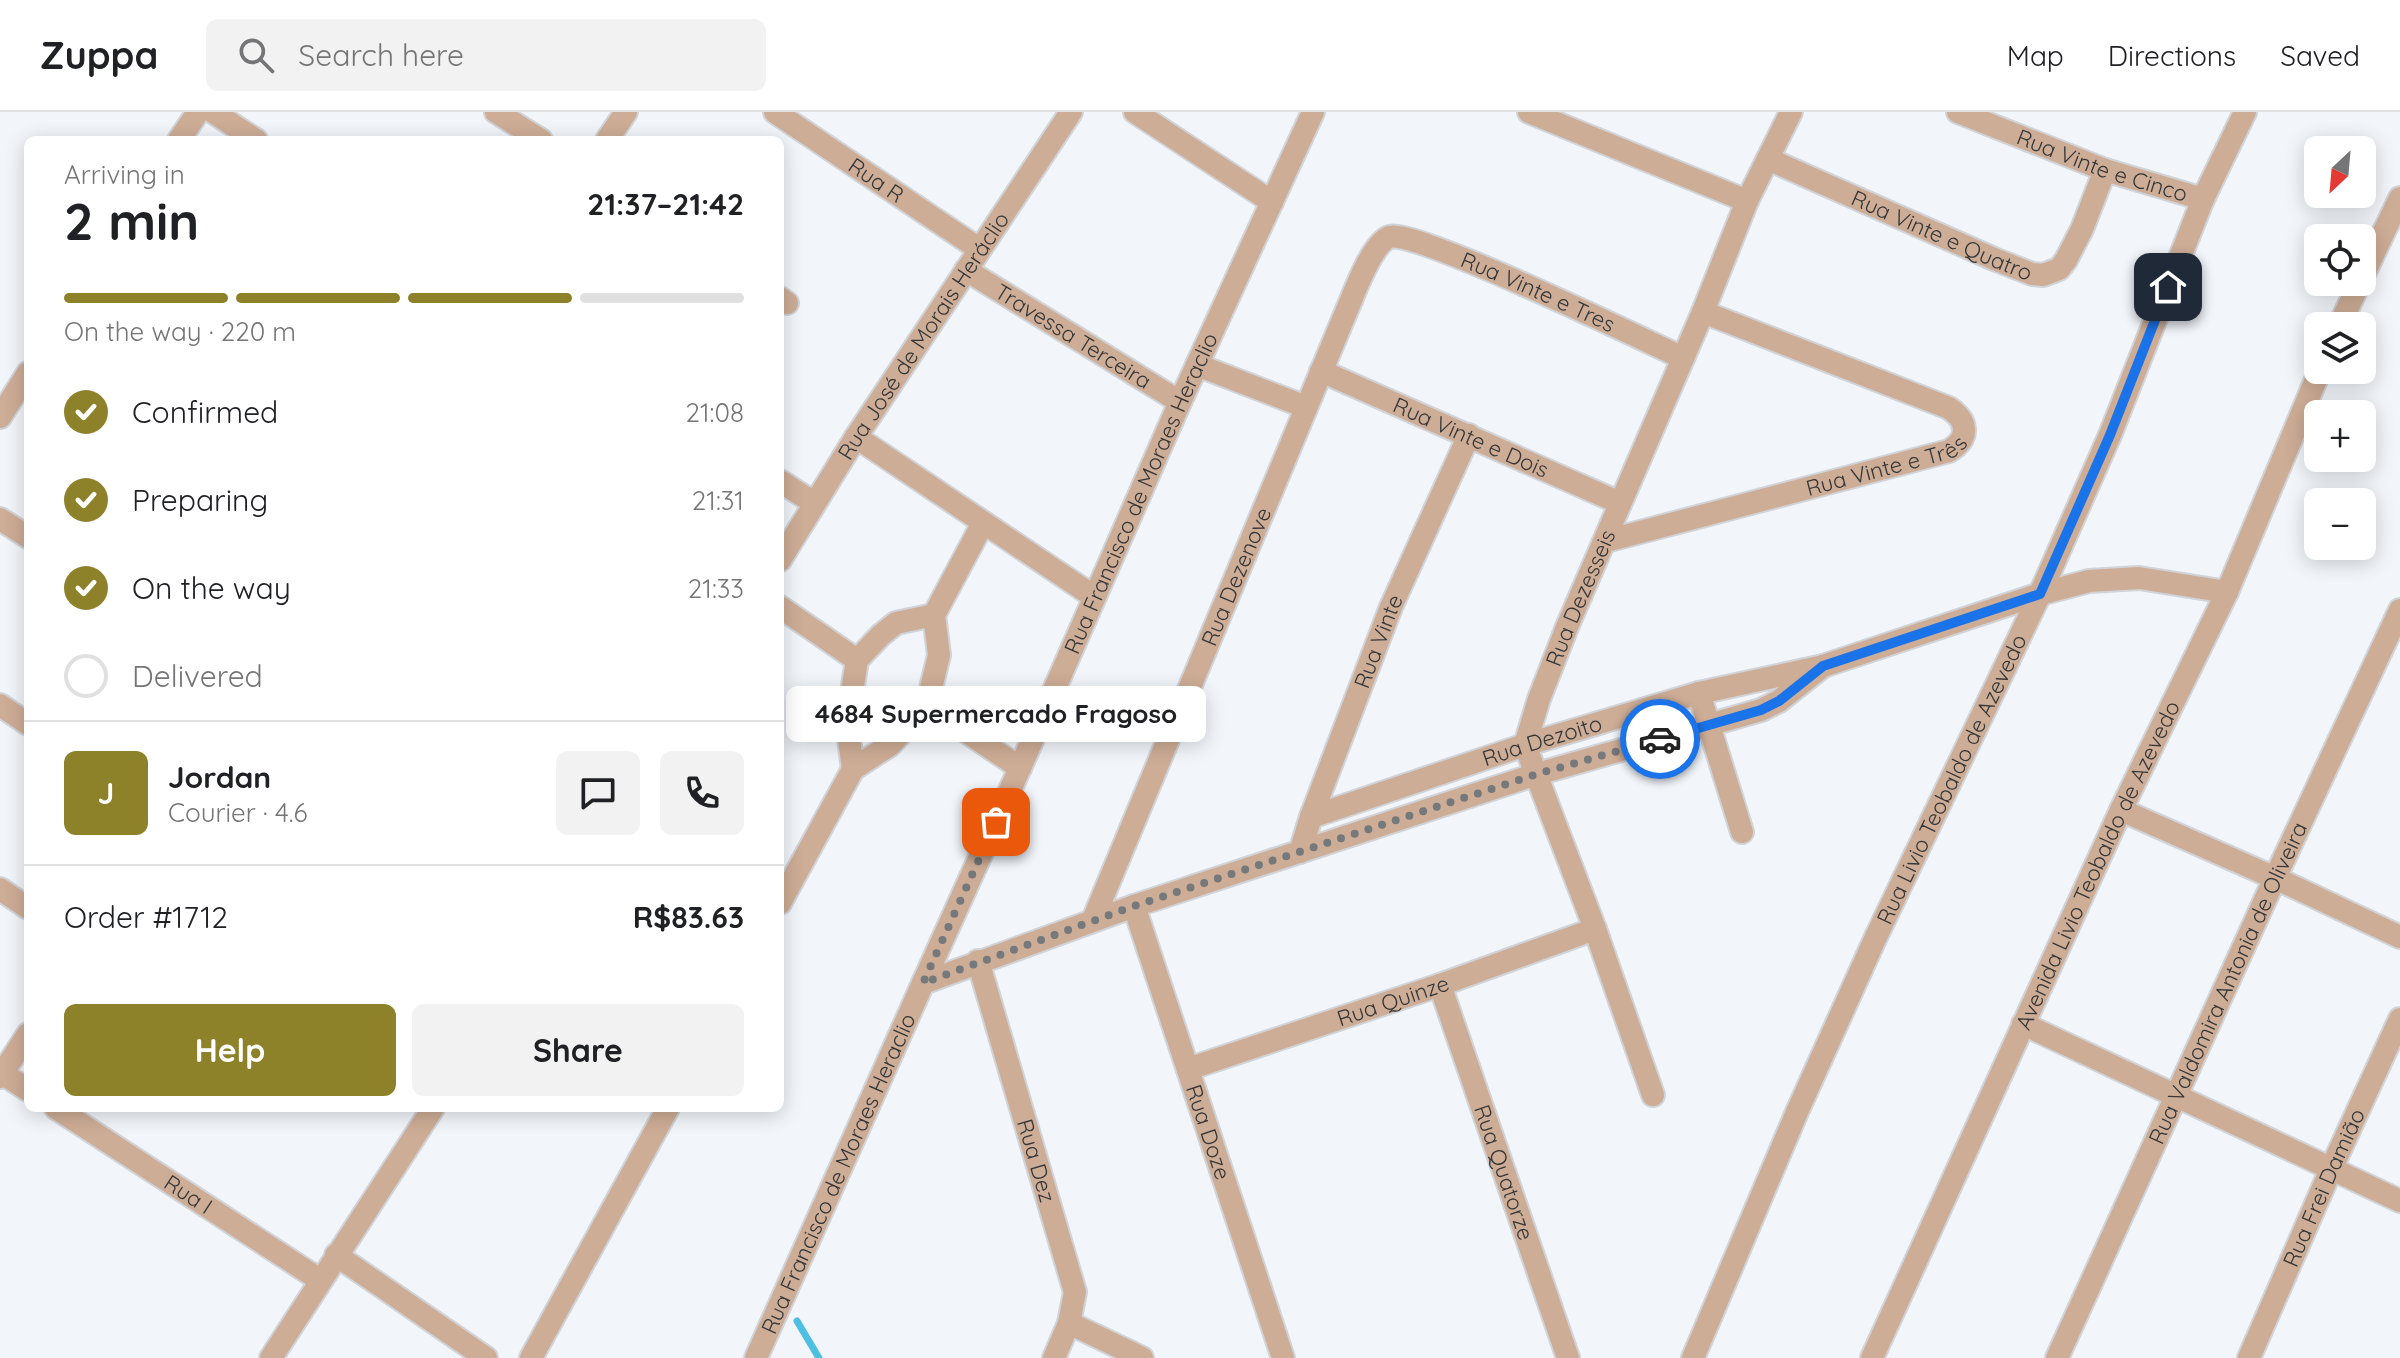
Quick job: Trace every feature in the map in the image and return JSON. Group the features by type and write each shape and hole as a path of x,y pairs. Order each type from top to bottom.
{"street":[{"path":"182,136 198,112"},
{"path":"213,112 250,136"},
{"path":"496,112 535,136"},
{"path":"610,136 626,112"},
{"name":"Rua R","path":"775,112 979,249"},
{"path":"1135,112 1272,202"},
{"name":"Rua Francisco de Moraes Heraclio","path":"756,1358 1020,768 1093,596 1313,112"},
{"path":"1529,112 1747,201"},
{"name":"Rua Dezesseis","path":"1525,745 1545,685 1620,503 1703,312 1747,201 1791,112"},
{"name":"Rua Vinte e Cinco","path":"1958,112 2105,170 2203,199"},
{"name":"Rua Livio Teobaldo de Azevedo","path":"1693,1358 1862,968 2040,594 2110,435 2203,199 2245,112"},
{"name":"Rua José de Morais Heráclio","path":"784,553 1064,114"},
{"name":"Rua Vinte e Quatro","path":"1768,159 1994,259 2032,274 2043,275 2059,269 2066,260 2105,170"},
{"path":"2376,248 2400,198"},
{"name":"Rua Vinte e Tres","path":"1389,237 1398,235 1413,239 1458,257 1683,358"},
{"name":"Rua Dezenove","path":"1093,920 1362,275 1389,237"},
{"name":"Travessa Terceira","path":"966,270 1180,402"},
{"name":"Rua Vinte e Três","path":"1606,541 1949,451 1963,437 1965,428 1961,417 1949,408 1703,312"},
{"path":"1197,365 1306,407"},
{"name":"Rua Vinte e Dois","path":"1321,371 1620,503"},
{"path":"0,417 24,379"},
{"name":"Avenida Livio Teobaldo de Azevedo","path":"1872,1358 2121,810 2227,592 2314,384"},
{"name":"Rua Vinte","path":"1300,852 1391,607 1469,435"},
{"path":"856,437 1093,596"},
{"path":"784,484 814,503"},
{"path":"0,519 24,534"},
{"path":"784,896 853,769 890,745 927,705 939,655 934,615 983,523"},
{"name":"Rua Dezoito","path":"1311,817 1525,745 1699,693 1823,666 2040,594 2089,581 2126,577 2163,580 2227,592"},
{"path":"784,610 857,660"},
{"name":"Rua Valdomira Antonia de Oliveira","path":"2057,1358 2400,610"},
{"path":"853,769 847,723 857,660 896,623 934,615"},
{"name":"Rua Dezoito","path":"923,983 1134,906 1537,774 1761,710 1779,701 1823,666"},
{"path":"1699,693 1742,832"},
{"path":"0,705 24,721"},
{"path":"927,705 1020,768"},
{"path":"1525,745 1595,929 1653,1095"},
{"path":"2121,810 2400,937"},
{"path":"0,889 24,905"},
{"name":"Rua Doze","path":"1134,906 1283,1358"},
{"name":"Rua Quinze","path":"1188,1069 1440,985 1595,929"},
{"name":"Rua Dez","path":"978,961 1075,1292 1069,1323 1054,1358"},
{"name":"Rua Quatorze","path":"1440,985 1568,1358"},
{"name":"Rua Frei Damião","path":"2249,1358 2400,1019"},
{"path":"2023,1024 2400,1201"},
{"path":"24,1040 1,1074 24,1088"},
{"name":"Rua I","path":"62,1112 320,1280"},
{"path":"271,1358 430,1112"},
{"path":"531,1358 666,1112"},
{"path":"336,1255 486,1358"},
{"path":"1069,1323 1142,1358"}],"waterway":[{"path":"797,1321 819,1358"}],"way so far":[{"path":"996,822 923,983 1134,906 1537,774 1660,739"}],"place":[{"name":"4684 Supermercado Fragoso","path":"996,822"}],"route":[{"path":"1660,739 1761,710 1779,701 1823,666 2040,594 2110,435 2168,287"}]}
